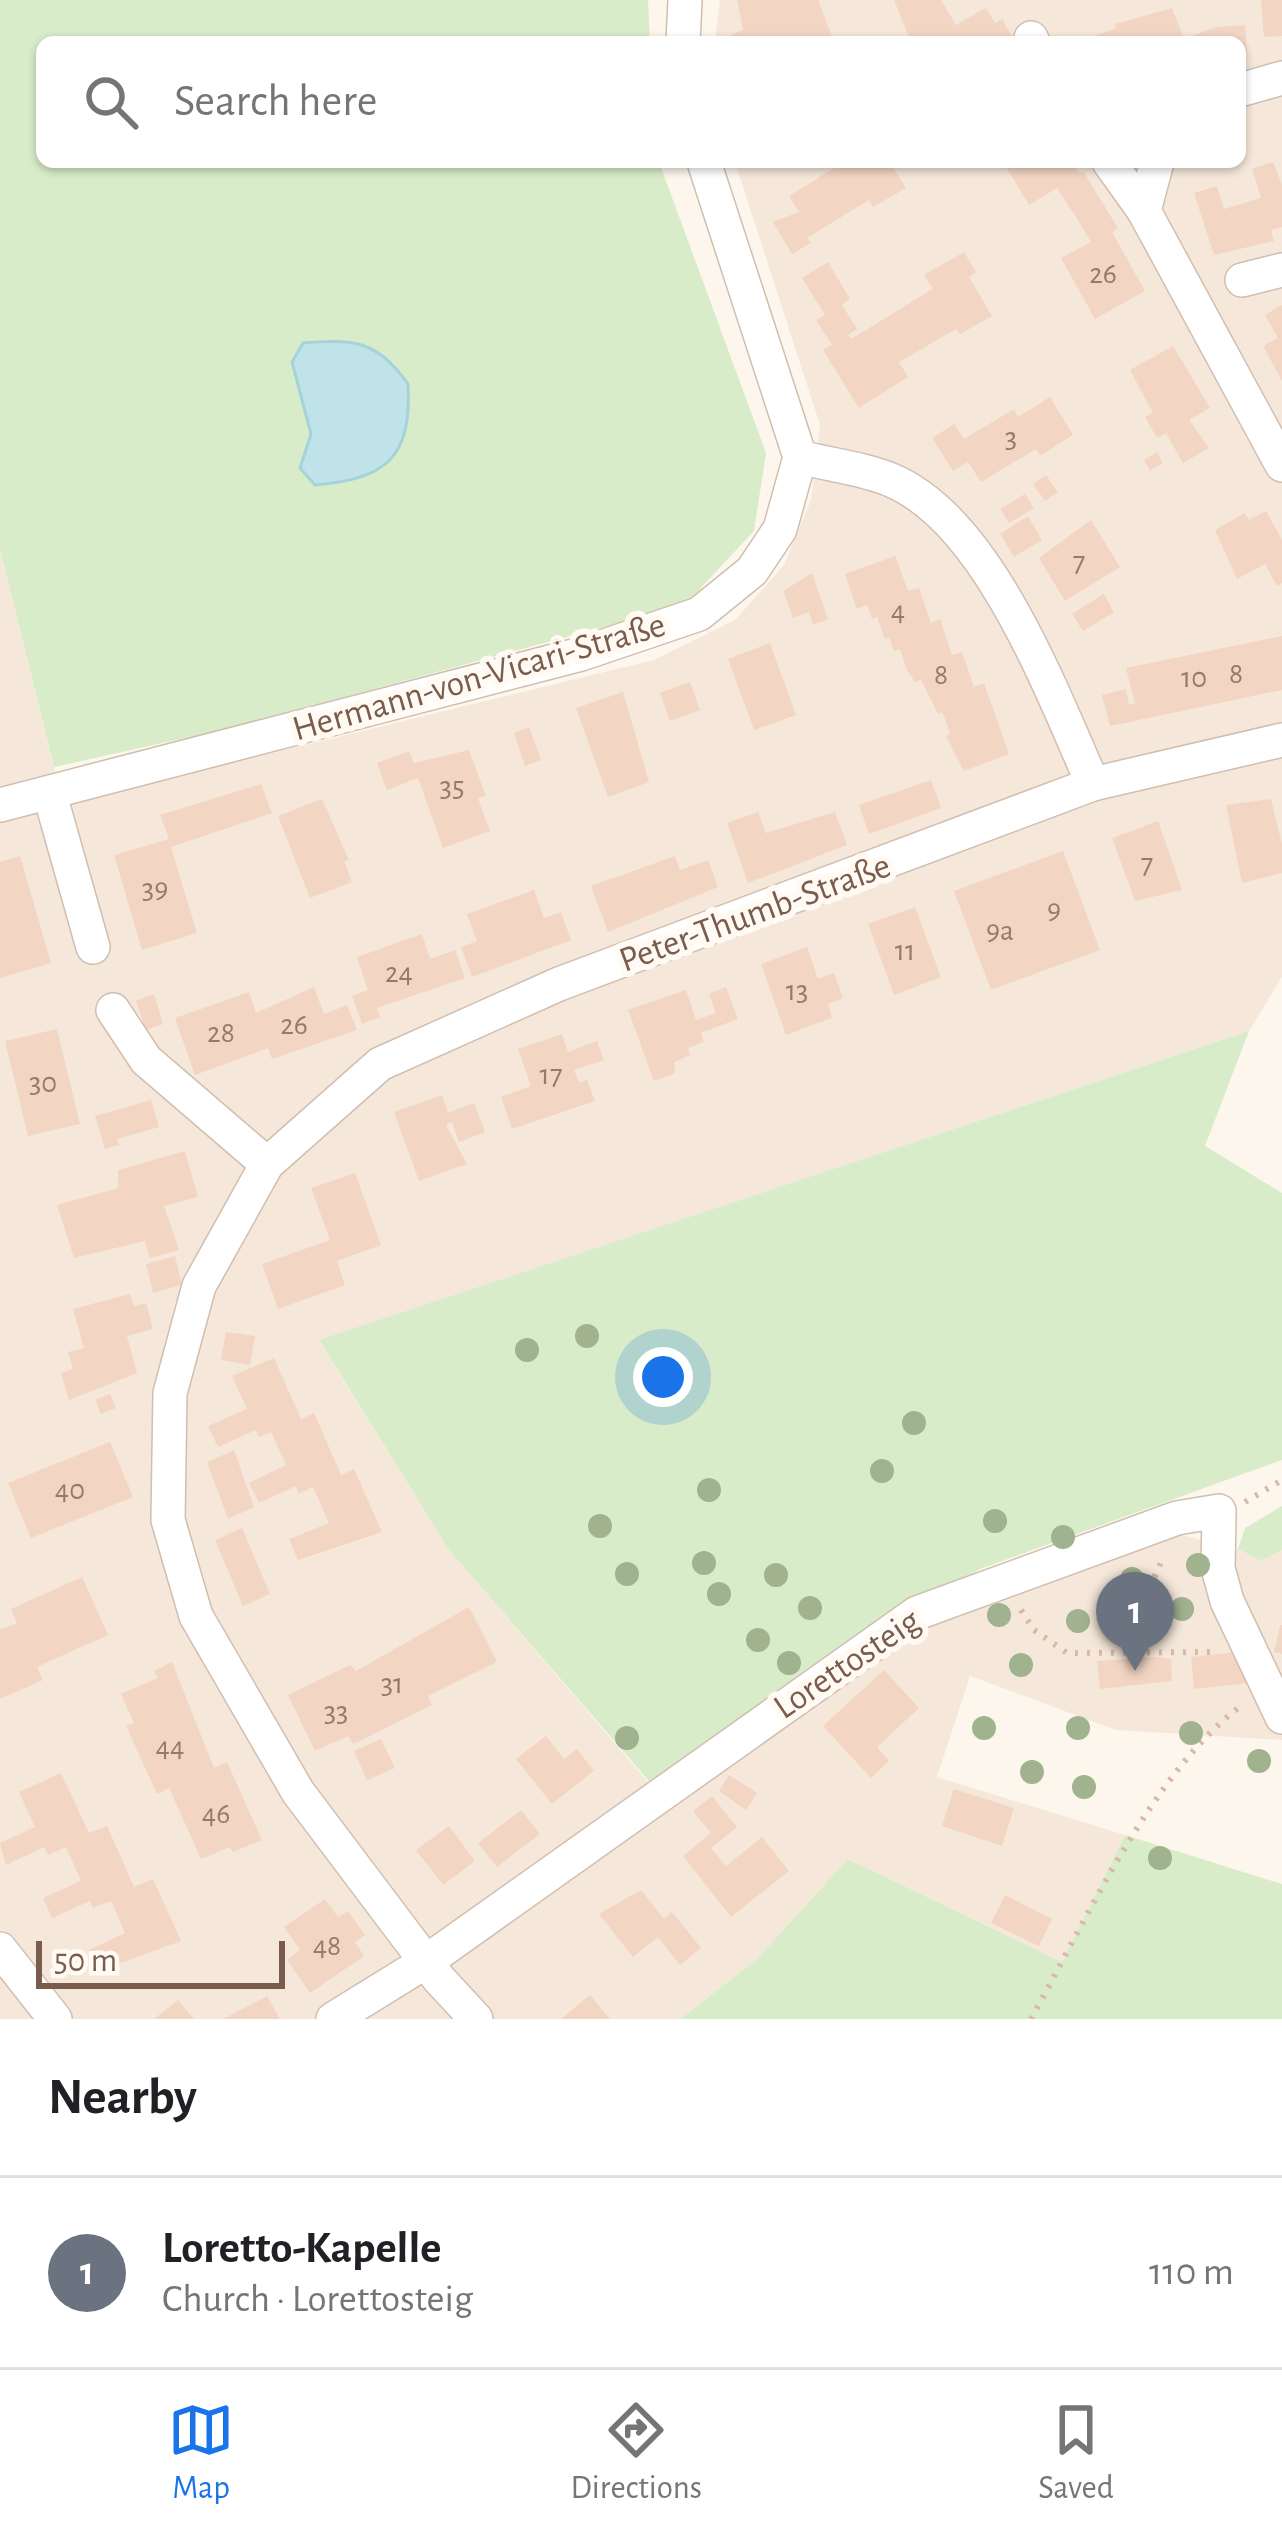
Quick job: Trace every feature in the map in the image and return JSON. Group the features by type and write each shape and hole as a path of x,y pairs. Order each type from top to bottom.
{"street":[{"path":"683,36 685,0"},
{"path":"1246,88 1282,78"},
{"name":"Hermann-von-Vicari-Straße","path":"0,806 580,655 699,614 752,572 780,529 800,458 788,405 706,168"},
{"path":"1113,168 1144,211 1282,465"},
{"path":"1144,211 1155,168"},
{"path":"1242,280 1282,270"},
{"path":"800,458 893,480 950,523 1016,615 1093,784"},
{"name":"Peter-Thumb-Straße","path":"476,2019 298,1792 196,1616 168,1520 170,1393 199,1286 267,1164 380,1064 559,984 1093,784 1282,740"},
{"path":"50,795 93,947"},
{"path":"113,1010 146,1060 267,1164"},
{"name":"Lorettosteig","path":"333,2019 427,1961 917,1612 1178,1518 1219,1511 1218,1568 1227,1601 1282,1717"},
{"path":"0,1949 55,2019"}],"path":[{"path":"1138,1654 1135,1632 1142,1598 1178,1518"},
{"path":"1003,1581 1034,1630 1067,1654 1188,1654"},
{"path":"1031,2019 1131,1841 1208,1730 1268,1685"}],"shaded area":[{"path":"720,0 1282,0 1282,977 1249,1031 319,1341 449,1550 666,1803 755,1736 970,1603 1169,1532 1238,1549 1261,1561 1282,1550 1282,1740 1116,1730 970,1676 937,1777 1125,1835 1062,1962 848,1859 755,1961 680,2019 0,2019 0,549 63,804 654,660 735,620 784,565 811,500 820,425 737,168 1246,168 1246,36 716,36"}],"green space":[{"path":"0,0 648,0 650,36 36,36 36,168 661,168 766,453 754,531 685,605 226,729 54,767 0,549"},
{"path":"1249,1031 1205,1146 1282,1193 1282,1460 980,1569 649,1781 449,1550 319,1340"},
{"path":"1282,1506 1282,1550 1261,1561 1238,1549 1245,1528"},
{"path":"1125,1835 1282,1884 1282,2019 680,2019 755,1961 848,1859 1062,1962"}],"water":[{"path":"303,343 363,346 385,358 408,384 399,447 377,470 315,485 300,468 311,434 292,362"}],"building":[{"path":"737,0 818,0 832,36 731,36 743,30"},
{"path":"894,0 941,0 956,25 986,8 995,23 1002,19 1012,36 909,36"},
{"path":"1261,0 1282,0 1282,36 1264,37"},
{"path":"1172,8 1183,36 1095,36 1116,28 1115,24"},
{"path":"1245,25 1246,36 1192,36 1216,27"},
{"path":"1273,162 1282,185 1282,227 1271,230 1274,241 1214,255 1194,193 1217,186 1224,209 1261,198 1252,169"},
{"path":"834,168 894,168 906,188 873,207 869,200 807,238 811,243 792,254 773,222 799,212 789,196"},
{"path":"1007,168 1083,171 1118,228 1112,232 1145,291 1095,319 1061,258 1091,242 1057,188 1029,205"},
{"path":"964,252 976,272 969,277 992,316 960,334 956,329 899,362 908,377 859,408 823,350 832,345 816,320 825,315 802,278 828,262 850,299 842,305 857,329 848,335 851,339 933,289 924,275"},
{"path":"1282,305 1282,381 1263,346 1278,338 1265,315"},
{"path":"1173,346 1210,408 1189,420 1209,448 1183,463 1166,433 1157,438 1145,417 1153,413 1130,370"},
{"path":"1050,397 1073,435 1040,456 1036,449 981,482 968,462 953,471 932,438 954,424 964,439 1014,409 1018,417"},
{"path":"1157,452 1163,463 1150,471 1144,460"},
{"path":"1046,475 1058,492 1045,501 1033,484"},
{"path":"1025,494 1034,508 1009,523 1000,509"},
{"path":"1266,511 1282,540 1282,583 1277,586 1265,564 1237,579 1215,530 1245,513 1249,520"},
{"path":"1028,516 1042,540 1014,557 1000,534"},
{"path":"1091,520 1120,567 1065,601 1039,558"},
{"path":"895,556 908,591 919,588 931,623 940,619 952,655 962,652 974,687 984,683 1009,754 964,771 946,736 950,734 943,713 938,714 921,680 915,682 900,649 894,651 889,637 885,639 877,617 872,619 867,605 857,609 845,574"},
{"path":"812,573 828,619 813,625 809,612 793,618 783,591"},
{"path":"1104,594 1114,612 1083,631 1072,614"},
{"path":"1282,636 1282,690 1110,726 1102,695 1126,689 1129,705 1135,703 1126,668"},
{"path":"770,643 796,715 754,730 728,659"},
{"path":"690,682 700,710 670,721 660,693"},
{"path":"623,692 649,782 608,797 576,708"},
{"path":"529,727 541,760 525,766 514,733"},
{"path":"469,750 486,796 478,798 490,831 443,848 418,778 387,790 377,763 409,751 414,763"},
{"path":"931,780 941,808 869,834 859,805"},
{"path":"261,784 272,813 171,847 197,933 142,950 114,855 169,839 160,815"},
{"path":"322,799 349,860 344,861 352,882 310,898 278,816"},
{"path":"1271,799 1282,844 1282,873 1242,883 1226,805"},
{"path":"758,812 766,833 835,812 847,845 748,883 727,823"},
{"path":"1158,821 1182,890 1135,901 1112,838"},
{"path":"1063,851 1100,950 991,990 954,891"},
{"path":"20,856 51,963 0,978 0,862"},
{"path":"675,856 680,870 708,860 718,887 608,932 591,886"},
{"path":"534,890 544,918 561,912 571,940 472,977 461,947 477,941 467,914"},
{"path":"915,907 941,977 894,995 868,924"},
{"path":"422,934 430,959 455,950 465,978 377,1008 380,1017 362,1024 352,996 368,990 357,957"},
{"path":"807,947 818,979 834,973 843,998 828,1004 832,1018 786,1035 761,964"},
{"path":"314,987 324,1014 347,1005 357,1030 272,1059 268,1048 195,1075 175,1018 249,992 256,1013"},
{"path":"726,987 738,1019 701,1033 704,1042 688,1048 690,1055 674,1062 675,1073 654,1081 628,1010 686,990 696,1020 716,1013 709,994"},
{"path":"154,994 163,1024 146,1030 136,1001"},
{"path":"57,1029 80,1124 28,1136 5,1041"},
{"path":"562,1034 568,1052 597,1041 604,1060 574,1070 579,1082 587,1080 595,1101 512,1129 501,1097 531,1086 518,1049"},
{"path":"442,1095 448,1113 474,1103 485,1132 459,1142 452,1122 446,1125 467,1164 419,1181 394,1112"},
{"path":"151,1100 159,1127 117,1139 119,1145 105,1149 95,1116"},
{"path":"185,1151 198,1197 164,1206 179,1250 150,1258 145,1241 74,1258 57,1205 118,1188 118,1170"},
{"path":"355,1173 381,1245 337,1261 345,1285 278,1309 262,1264 330,1240 311,1188"},
{"path":"175,1256 182,1285 153,1293 146,1264"},
{"path":"130,1294 134,1306 146,1303 153,1329 127,1336 137,1373 69,1400 61,1373 73,1369 68,1352 84,1348 73,1309"},
{"path":"226,1332 255,1336 250,1365 221,1360"},
{"path":"274,1358 301,1419 314,1413 341,1475 354,1469 382,1532 298,1560 289,1539 329,1523 313,1487 299,1494 296,1486 259,1503 249,1483 286,1465 271,1432 259,1437 256,1430 218,1447 208,1426 247,1409 232,1376"},
{"path":"110,1394 116,1408 101,1414 95,1400"},
{"path":"110,1442 133,1497 31,1538 8,1483"},
{"path":"234,1450 254,1507 228,1519 207,1462"},
{"path":"242,1528 270,1594 243,1606 215,1540"},
{"path":"82,1577 108,1635 37,1667 43,1680 0,1699 0,1630 17,1623 11,1609"},
{"path":"469,1607 497,1662 428,1696 432,1705 353,1744 348,1736 315,1751 288,1695 350,1665 356,1671"},
{"path":"1282,1625 1282,1654 1274,1652"},
{"path":"1246,1651 1249,1683 1194,1689 1191,1657"},
{"path":"1171,1659 1172,1681 1100,1689 1097,1661"},
{"path":"172,1662 214,1768 227,1762 262,1840 233,1852 230,1847 201,1859 169,1788 157,1794 126,1726 134,1723 121,1694 158,1678 154,1671"},
{"path":"884,1670 919,1708 877,1747 889,1761 871,1778 823,1726"},
{"path":"546,1736 564,1759 577,1749 594,1771 552,1804 516,1759"},
{"path":"381,1739 395,1768 367,1780 354,1751"},
{"path":"61,1773 89,1833 107,1826 134,1887 153,1879 181,1941 99,1971 89,1950 125,1933 111,1901 93,1908 90,1901 52,1918 43,1898 81,1881 66,1847 48,1855 44,1847 6,1865 0,1843 35,1827 19,1792"},
{"path":"729,1775 757,1793 746,1810 719,1791"},
{"path":"954,1789 1014,1808 1002,1846 942,1826"},
{"path":"712,1796 737,1827 711,1848 726,1866 762,1837 789,1871 731,1917 683,1856 711,1833 693,1811"},
{"path":"521,1810 540,1834 497,1867 478,1843"},
{"path":"449,1826 475,1861 443,1885 416,1850"},
{"path":"641,1890 664,1919 672,1912 701,1948 680,1965 658,1937 633,1957 599,1914"},
{"path":"1005,1895 1052,1919 1039,1946 991,1923"},
{"path":"325,1899 338,1917 348,1911 365,1935 355,1942 364,1956 310,1993 287,1960 300,1950 284,1927"},
{"path":"590,1995 610,2019 561,2019"},
{"path":"267,1996 280,2019 223,2019 233,2014"},
{"path":"178,2000 194,2019 154,2019"}],"place":[{"name":"Loretto-Kapelle","path":"1135,1671"}]}
